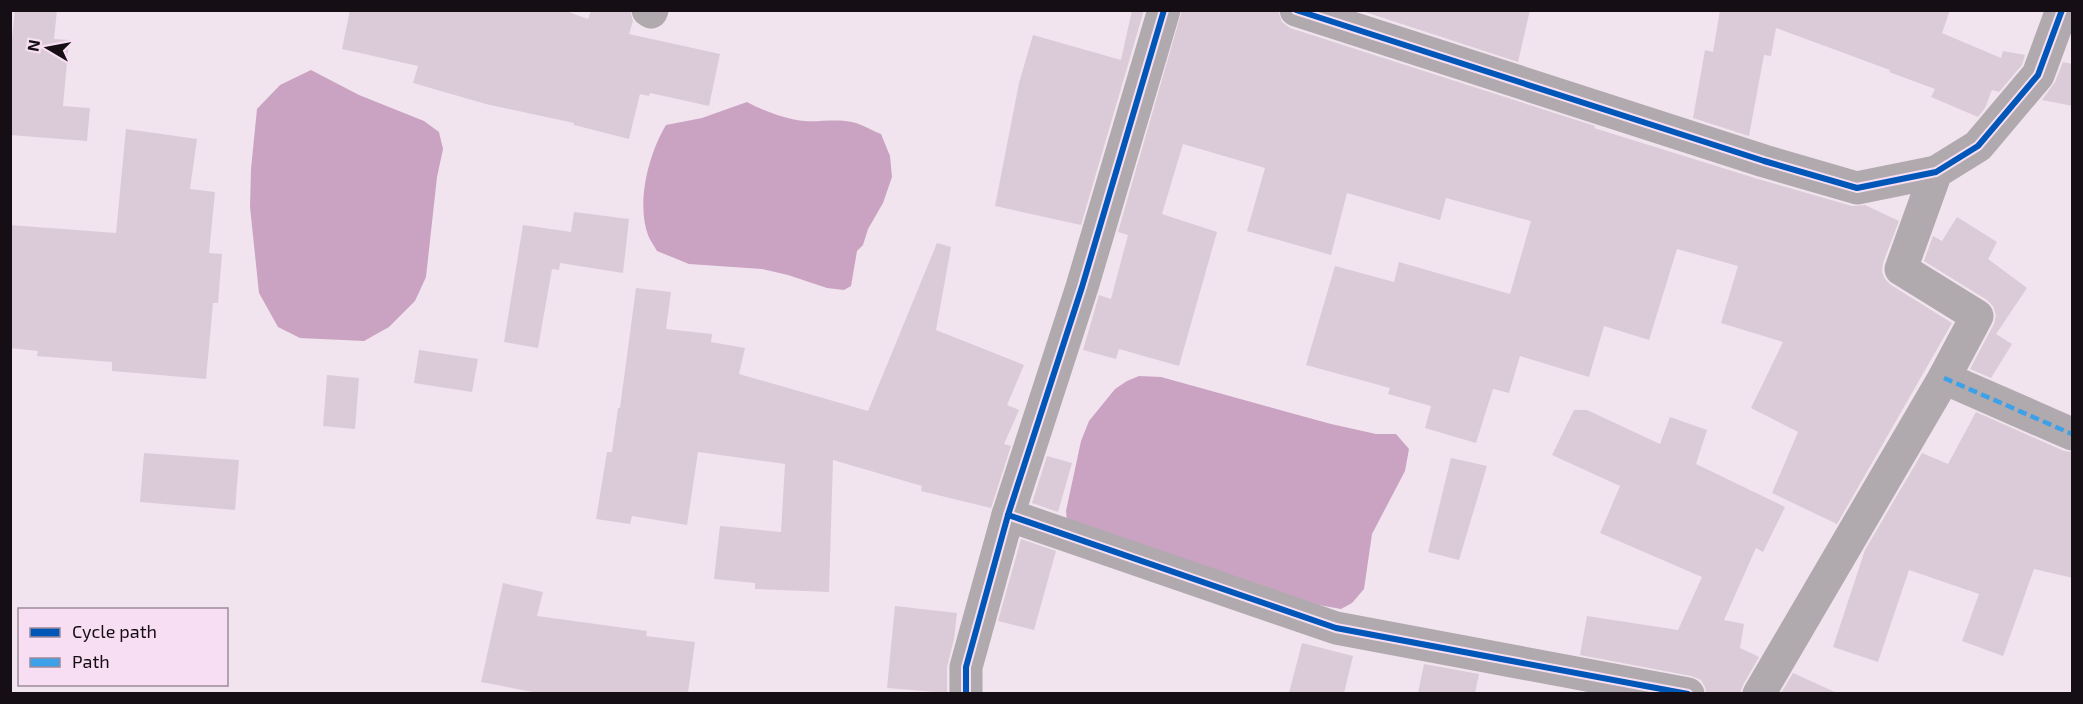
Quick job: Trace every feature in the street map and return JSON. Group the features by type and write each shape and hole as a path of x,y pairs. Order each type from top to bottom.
{"street":[{"path":"966,693 966,667 1008,515 1082,287 1164,10"},
{"path":"1296,10 1764,161 1857,188 1936,172 1978,146 2038,75 2062,10"},
{"path":"1759,693 1944,378 1977,316 1901,269 1936,172"},
{"path":"1944,378 2073,434"},
{"path":"1008,515 1336,628 1688,693"}],"shaded area":[{"path":"311,70 359,95 424,121 439,132 443,149 437,177 426,277 415,301 389,327 364,341 300,338 278,327 259,293 250,207 257,109 280,85"},
{"path":"747,102 790,118 805,121 850,122 881,134 890,156 892,177 883,203 868,229 863,245 857,251 851,286 844,290 827,288 762,269 689,264 657,251 650,239 643,208 646,178 654,149 666,125 702,118"},
{"path":"1139,376 1161,377 1331,424 1376,434 1396,434 1409,449 1405,471 1372,534 1364,589 1352,603 1341,609 1319,605 1067,522 1066,511 1081,441 1089,421 1115,389"}],"building":[{"path":"15,10 57,10 54,39 69,40 63,106 90,108 87,141 10,135 10,57"},
{"path":"350,10 563,10 588,19 591,10 630,10 633,21 629,34 720,54 709,106 650,93 649,96 640,94 629,139 574,125 574,123 486,104 413,83 418,66 342,49"},
{"path":"1132,10 1144,10 1081,225 995,206 1019,83 1033,35 1121,60"},
{"path":"1182,10 1278,10 1282,22 1290,28 1595,126 1594,128 1758,179 1852,206 1865,205 1899,221 1883,263 1882,272 1885,279 1952,323 1837,524 1772,493 1798,432 1751,408 1783,342 1721,323 1738,266 1677,249 1649,340 1604,326 1589,377 1520,356 1509,393 1493,389 1476,443 1425,428 1431,406 1388,394 1390,388 1306,365 1335,266 1394,282 1399,262 1510,294 1531,221 1446,198 1440,220 1347,193 1331,255 1247,231 1265,168 1183,144 1162,214 1217,232 1179,366 1119,349 1116,359 1083,350 1099,295 1111,299 1128,235 1118,232"},
{"path":"1359,10 1530,10 1518,62"},
{"path":"1720,10 1950,10 1942,33 2001,58 2003,51 2025,55 2022,65 1999,92 1992,90 1985,108 1978,117 1931,97 1935,89 1776,28 1771,56 1764,55 1749,136 1693,118 1705,50 1713,52"},
{"path":"2063,62 2073,64 2073,106 2042,100 2055,82"},
{"path":"126,129 197,139 190,189 215,192 209,253 222,254 218,303 213,303 206,379 112,371 112,362 37,356 38,351 10,348 10,225 116,233"},
{"path":"574,212 629,219 623,273 560,263 559,270 552,269 538,348 504,342 523,225 571,232"},
{"path":"1957,217 1997,242 1988,259 2027,288 1996,334 2012,344 1991,378 1970,369 1994,324 1996,315 1993,306 1924,261 1933,236 1942,241"},
{"path":"937,243 951,247 936,330 1024,365 1007,405 1019,410 1004,444 1011,446 991,508 921,491 922,486 833,460 829,592 755,589 755,583 714,579 720,526 781,532 785,464 698,452 687,525 632,516 630,524 596,519 607,452 612,452 618,408 620,408 636,288 671,292 666,329 712,334 711,342 745,348 739,374 868,411"},
{"path":"419,350 478,359 472,392 414,383"},
{"path":"327,375 359,378 355,429 323,426"},
{"path":"1574,410 1587,410 1660,444 1670,417 1707,430 1696,464 1785,507 1763,552 1756,548 1724,620 1744,624 1740,648 1759,657 1740,693 1706,693 1701,680 1691,676 1580,655 1587,616 1678,630 1702,577 1600,533 1620,486 1552,455"},
{"path":"1976,412 2064,451 2073,452 2073,578 2034,569 2003,656 1962,641 1979,594 1909,570 1878,662 1833,647 1865,550 1922,453 1948,464"},
{"path":"144,453 239,460 235,510 140,502"},
{"path":"1047,456 1072,463 1058,512 1032,503"},
{"path":"1451,458 1487,466 1459,560 1428,552"},
{"path":"1021,539 1056,551 1034,630 998,621"},
{"path":"503,583 543,592 537,616 647,631 646,636 695,642 688,693 538,693 481,682"},
{"path":"895,606 957,613 947,667 947,693 887,688"},
{"path":"1302,643 1353,656 1344,693 1289,693"},
{"path":"1424,664 1479,674 1475,693 1418,693"},
{"path":"1793,673 1837,693 1781,693"}],"marked path":[{"path":"1944,378 2072,434"}],"cycle path":[{"path":"966,694 966,667 1008,515 1082,287 1164,10"},
{"path":"1296,10 1764,161 1857,188 1936,172 1978,146 2038,75 2062,10"},
{"path":"1008,515 1336,628 1688,694"}]}
